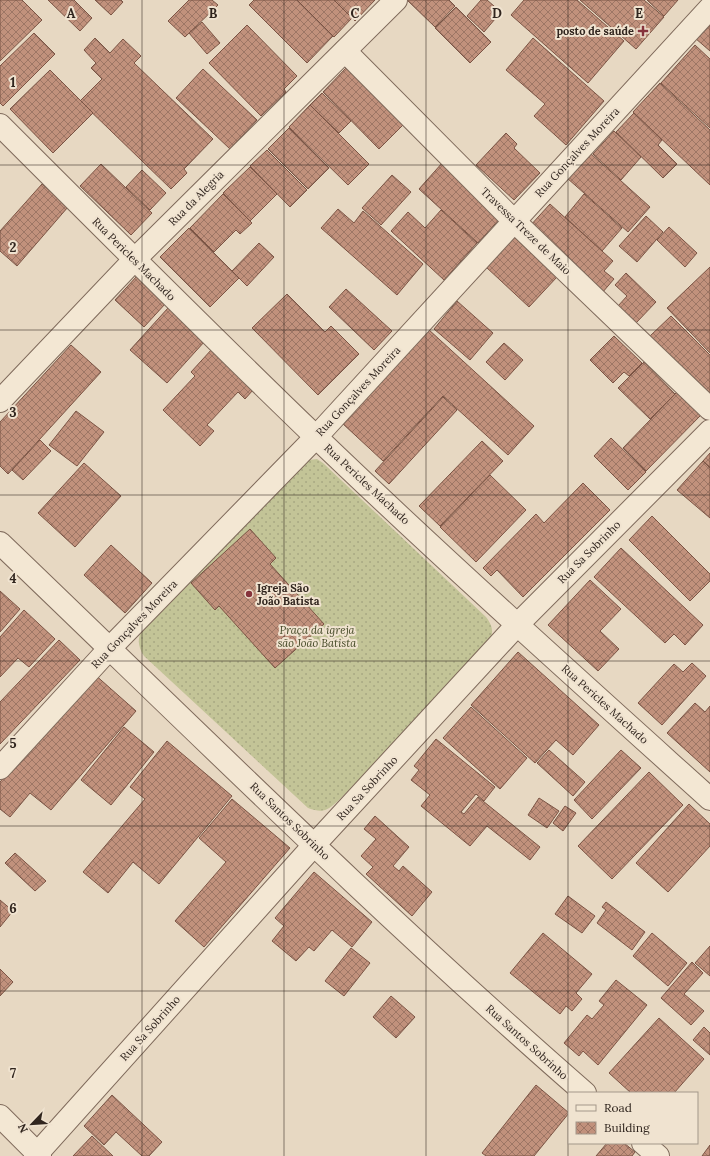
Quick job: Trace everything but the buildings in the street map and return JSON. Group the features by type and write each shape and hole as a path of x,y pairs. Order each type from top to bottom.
{"street":[{"name":"Rua da Alegria","path":"0,401 134,260 396,0"},
{"name":"Rua Gonçalves Moreira","path":"0,768 110,648 316,437 710,8"},
{"name":"Travessa Treze de Maio","path":"345,51 514,221 710,409"},
{"name":"Rua Pericles Machado","path":"0,125 134,260 316,437 517,625 710,799"},
{"name":"Rua Sa Sobrinho","path":"38,1155 315,844 517,625 710,430"},
{"name":"Rua Santos Sobrinho","path":"0,543 504,1023 584,1092"},
{"path":"0,1116 38,1155"},
{"path":"644,1144 658,1156"}],"green space":[{"name":"Praça da igreja são João Batista","path":"317,459 486,617 492,629 491,639 487,648 340,799 326,810 322,811 308,808 144,656 140,649 139,643 139,637 142,630 309,460"}],"place":[{"name":"posto de saúde","path":"643,31"},
{"name":"Igreja São João Batista","path":"249,594"}]}
